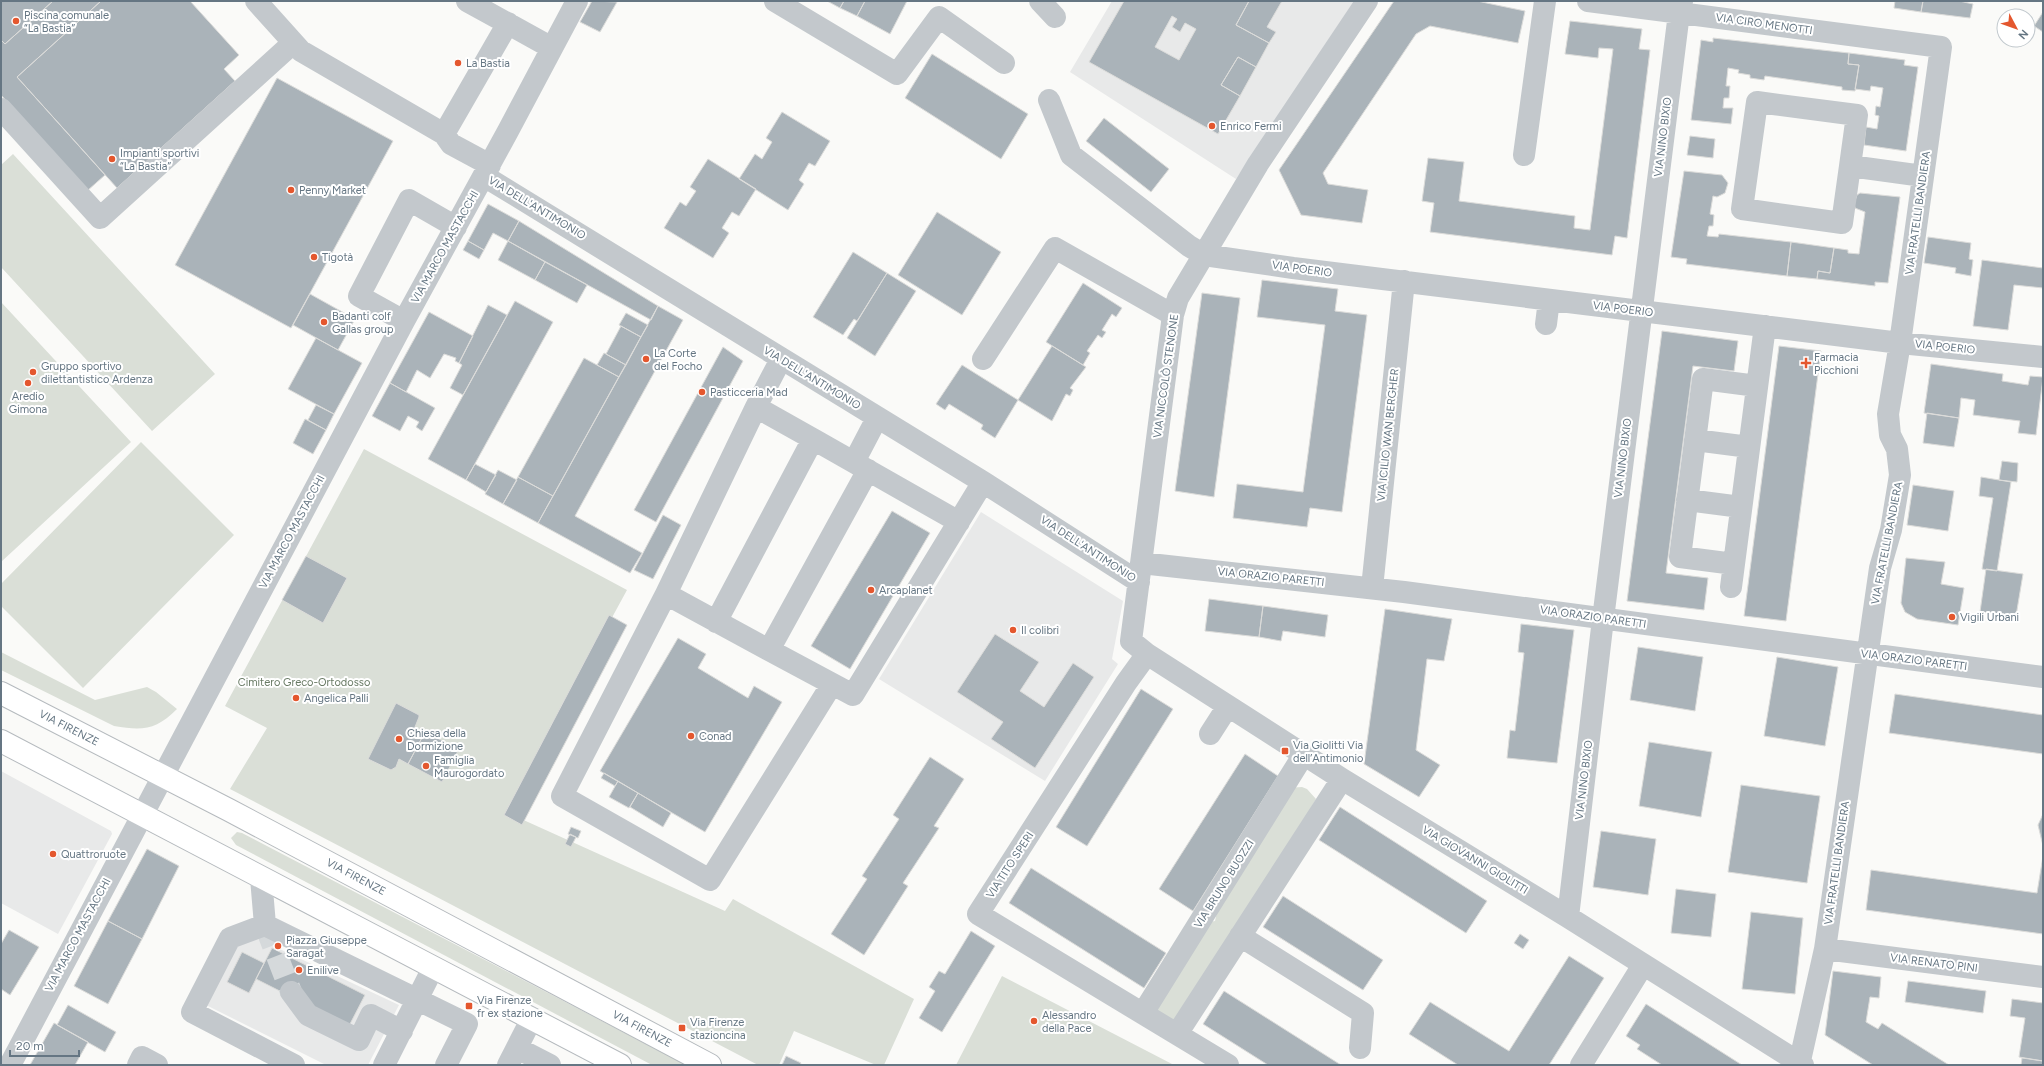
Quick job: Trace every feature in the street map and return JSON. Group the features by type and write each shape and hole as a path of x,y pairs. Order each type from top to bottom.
{"main road":[{"name":"VIA FIRENZE","path":"1,693 163,776 710,1065"},
{"path":"1,741 620,1065"}],"street":[{"name":"VIA DELL'ANTIMONIO","path":"256,1 301,51 444,134 451,144 487,171 781,359 983,482 1140,573"},
{"path":"466,1 552,48"},
{"name":"VIA MARCO MASTACCHI","path":"9,1059 163,776 404,321 487,171 577,1"},
{"path":"775,1 896,74 941,9 1004,63"},
{"path":"1040,1 1056,17"},
{"name":"VIA NICCOLÒ STENONE","path":"1146,654 1131,641 1173,315 1178,298 1258,164 1368,1"},
{"path":"1524,155 1545,1"},
{"name":"VIA CIRO MENOTTI","path":"1588,1 1680,7 1941,47"},
{"name":"VIA NINO BIXIO","path":"1568,917 1603,619 1680,7"},
{"path":"444,134 508,23"},
{"path":"1,108 100,218 293,43"},
{"name":"VIA FRATELLI BANDIERA","path":"1801,1064 1825,950 1880,568 1891,530 1900,476 1897,449 1890,434 1888,414 1900,343 1941,47"},
{"path":"1049,100 1071,155 1189,246 1204,255"},
{"path":"1757,102 1857,115 1850,166 1842,223 1742,209 1757,102"},
{"path":"1850,166 1923,176"},
{"path":"404,321 359,296 409,200 456,226"},
{"path":"983,359 1055,248 1173,315"},
{"name":"VIA POERIO","path":"1204,255 1293,268 1900,343 2043,357"},
{"name":"VIA ICILIO WAN BERGHER","path":"1372,588 1404,281"},
{"path":"1546,324 1549,300"},
{"path":"1731,587 1764,326"},
{"path":"781,359 756,406 666,594 562,796 710,880 832,684"},
{"path":"1734,564 1680,557 1687,500 1703,379 1757,386"},
{"path":"756,406 959,522"},
{"path":"769,650 861,466 877,418"},
{"path":"716,622 813,439"},
{"path":"1695,440 1749,447"},
{"path":"666,594 853,695 983,482"},
{"path":"1687,500 1741,507"},
{"name":"VIA ORAZIO PARETTI","path":"1140,573 1514,599 1603,619 1766,639 2043,677"},
{"name":"VIA GIOVANNI GIOLITTI","path":"1146,654 1342,779 1568,917 1801,1064"},
{"name":"VIA TITO SPERI","path":"1143,1013 978,914 1146,654"},
{"path":"1210,734 1228,706"},
{"name":"VIA BRUNO BUOZZI","path":"1143,1013 1304,754"},
{"path":"1177,1034 1342,779"},
{"path":"261,878 265,925"},
{"path":"294,1065 192,1012 230,938 265,925 467,1024 446,1065"},
{"path":"1240,936 1364,1013 1360,1048"},
{"name":"VIA RENATO PINI","path":"1825,950 2043,977"},
{"path":"1587,1063 1644,965"},
{"path":"384,1065 434,968"},
{"path":"291,992 308,1015 359,1040 387,984"},
{"path":"1143,1013 1228,1065"},
{"path":"371,1015 402,1031"},
{"path":"532,1018 512,1056 550,1065"}],"shaded area":[{"name":"Enrico Fermi","path":"1112,1 1354,1 1236,179 1070,72"},
{"name":"Il colibrì","path":"981,512 1123,601 1112,659 1118,664 1045,781 879,679"},
{"path":"1,771 111,831 112,834 58,934 1,903"},
{"path":"252,936 399,1005 368,1065 326,1065 202,1003 232,950"}],"green space":[{"path":"13,154 215,374 152,431 1,267 1,165"},
{"name":"Gruppo sportivo dilettantistico Ardenza","path":"1,302 131,442 1,562"},
{"path":"141,442 234,535 83,688 1,606 1,584"},
{"name":"Cimitero Greco-Ortodosso","path":"364,449 627,590 506,812 725,911 733,899 914,999 884,1065 876,1065 794,1031 779,1065 758,1065 230,789 267,728 225,706"},
{"path":"1,652 95,700 147,687 156,692 177,709 162,721 148,727 133,728 114,726 1,670"},
{"path":"1302,787 1307,789 1316,799 1195,1008 1165,1028 1147,1000 1209,922 1215,921 1217,912 1286,788"},
{"path":"237,832 242,833 686,1065 652,1065 236,845 231,838"},
{"name":"Alessandro della Pace","path":"1002,976 1174,1065 956,1065"}],"building":[{"name":"Piscina comunale “La Bastia”","path":"1,1 53,1 5,44 1,40"},
{"path":"53,1 101,1 17,77 105,175 87,191 1,95 1,40 5,44"},
{"name":"Impianti sportivi “La Bastia”","path":"101,1 190,1 239,55 224,69 235,81 117,188 17,77"},
{"path":"592,1 617,2 600,32 580,22"},
{"path":"827,1 844,1 840,8"},
{"path":"844,1 865,1 857,16 840,8"},
{"path":"865,1 907,1 890,34 857,16"},
{"path":"1124,1 1249,1 1236,25 1269,43 1256,67 1238,57 1221,85 1240,96 1218,134 1089,62","holes":["1172,16 1177,19 1172,27 1180,32 1185,23 1196,29 1179,60 1155,47"]},
{"path":"1249,1 1282,1 1267,27 1276,32 1269,43 1236,25"},
{"path":"1394,1 1477,1 1525,11 1518,43 1430,26 1416,34 1323,173 1328,184 1368,190 1362,223 1301,215 1279,170"},
{"path":"1895,1 1923,1 1921,12 1894,8"},
{"path":"1923,1 1959,1 1973,4 1970,18 1921,12"},
{"path":"2043,12 2043,32 2036,27 2036,23"},
{"path":"1570,21 1642,29 1639,49 1650,50 1627,238 1615,236 1612,255 1430,232 1434,203 1422,201 1428,158 1464,162 1459,201 1575,216 1574,228 1590,230 1613,49 1599,48 1598,58 1565,54"},
{"path":"1713,38 1849,53 1848,64 1859,65 1855,91 1842,90 1842,87 1765,76 1764,80 1750,78 1750,75 1738,73 1739,70 1728,68 1726,86 1730,86 1729,98 1724,98 1723,108 1733,108 1731,124 1691,120 1701,40 1713,42"},
{"path":"1849,53 1905,60 1904,65 1918,67 1906,151 1864,145 1866,127 1877,129 1879,116 1875,115 1876,106 1880,107 1883,88 1871,86 1870,91 1855,89 1859,65 1848,64"},
{"path":"932,54 1028,114 1001,159 905,98"},
{"path":"1238,57 1256,67 1240,96 1221,85"},
{"name":"Penny Market","path":"277,78 393,141 291,328 175,265"},
{"path":"782,112 830,141 815,166 809,163 799,180 804,184 788,210 739,179 755,154 762,159 772,142 766,138"},
{"path":"1104,118 1169,169 1151,192 1086,141"},
{"path":"1690,136 1715,139 1713,158 1687,155"},
{"path":"708,159 756,189 739,216 732,212 722,228 729,233 713,258 664,228 680,202 686,206 696,191 690,187"},
{"path":"1684,171 1722,175 1728,183 1725,193 1717,197 1713,196 1710,214 1714,215 1713,226 1709,226 1707,236 1718,237 1719,234 1791,242 1787,276 1686,264 1687,259 1671,257"},
{"path":"1860,193 1900,197 1888,283 1875,282 1875,286 1817,279 1818,271 1830,273 1834,248 1848,250 1848,253 1859,254 1865,212 1855,208 1854,204 1857,195"},
{"path":"488,204 519,221 508,241 493,233 484,250 468,241"},
{"path":"937,212 1001,252 962,315 898,275"},
{"path":"519,221 658,306 651,320 508,241"},
{"path":"1928,237 1971,243 1969,259 1973,260 1971,276 1955,273 1956,268 1924,263"},
{"path":"468,241 484,250 479,259 463,250"},
{"path":"508,241 545,262 535,280 498,260"},
{"path":"1791,242 1834,248 1830,273 1818,271 1817,279 1787,276"},
{"path":"853,252 887,273 857,321 854,319 843,335 813,317"},
{"path":"1982,260 2043,268 2043,288 2014,285 2008,330 1973,326"},
{"path":"545,262 587,285 577,303 535,280"},
{"path":"887,273 916,291 875,356 847,338"},
{"path":"1262,280 1338,289 1335,311 1367,315 1342,512 1310,508 1307,527 1233,518 1237,484 1303,492 1325,325 1257,317"},
{"path":"1083,283 1122,308 1116,317 1112,314 1102,330 1106,332 1102,338 1098,335 1087,351 1090,353 1083,365 1046,342"},
{"path":"1202,293 1240,298 1214,497 1175,491"},
{"name":"Badanti colf Gallas group","path":"310,294 355,319 338,350 293,325"},
{"path":"515,301 553,322 466,480 428,459"},
{"path":"488,305 507,315 463,395 450,388 462,365 459,363"},
{"path":"658,306 683,320 575,516 642,553 630,573 538,523"},
{"path":"429,312 473,336 459,363 455,361 456,358 444,354 430,378 417,370 406,392 390,383"},
{"path":"626,313 648,325 641,337 619,325"},
{"path":"621,326 641,337 626,365 606,354"},
{"path":"1662,331 1738,341 1734,371 1693,366 1666,573 1708,578 1704,610 1627,601"},
{"path":"316,338 362,363 334,414 288,389"},
{"path":"1052,346 1086,367 1070,388 1073,390 1070,396 1066,394 1052,421 1018,400"},
{"path":"1779,346 1821,351 1786,621 1744,616"},
{"path":"723,347 743,361 656,522 634,510"},
{"path":"604,353 626,365 619,377 597,365"},
{"path":"584,358 619,377 553,496 518,477"},
{"path":"1931,364 2003,374 2002,381 2028,385 2030,376 2043,377 2036,435 2018,433 2020,421 1973,415 1975,400 1961,398 1959,418 1924,413"},
{"path":"962,365 1018,400 995,438 981,429 983,425 949,404 945,410 936,404"},
{"path":"390,383 435,408 422,431 416,427 419,422 408,416 400,431 372,416"},
{"path":"316,405 334,414 326,430 308,420"},
{"path":"1927,413 1959,418 1954,447 1923,443"},
{"path":"305,419 326,430 313,454 293,443"},
{"path":"2002,461 2018,463 2017,482 1999,480"},
{"path":"475,464 496,475 486,492 466,480"},
{"path":"498,470 517,480 503,504 485,494"},
{"path":"518,477 553,496 538,523 503,504"},
{"path":"1981,477 2011,482 1997,571 1982,569 1993,498 1979,496"},
{"path":"1913,485 1954,491 1948,531 1907,525"},
{"name":"Arcaplanet","path":"892,511 930,533 850,669 811,646"},
{"path":"663,515 681,525 653,579 634,570"},
{"path":"306,556 347,578 323,623 282,600"},
{"path":"1906,558 1945,562 1941,584 1964,588 1958,625 1917,619 1905,612 1901,603"},
{"path":"1986,569 2023,574 2016,616 1980,612"},
{"path":"1209,599 1263,606 1259,637 1205,631"},
{"path":"1263,606 1328,615 1325,637 1283,631 1281,641 1259,637"},
{"path":"1385,609 1452,619 1444,661 1427,659 1416,750 1440,765 1419,797 1364,764"},
{"path":"609,615 627,625 522,825 504,815"},
{"path":"1521,624 1574,630 1557,763 1507,758 1510,730 1515,731 1524,653 1518,652"},
{"path":"995,634 1039,662 1020,691 1044,707 1073,663 1094,677 1035,768 991,739 1003,722 957,692"},
{"name":"Conad","path":"678,638 706,654 698,668 748,698 754,686 782,702 705,832 600,771"},
{"path":"1638,647 1703,657 1695,711 1630,700"},
{"path":"1777,657 1838,667 1825,746 1764,736"},
{"path":"1141,689 1173,709 1087,846 1056,827"},
{"path":"1895,694 2043,715 2043,754 1889,733"},
{"name":"Chiesa della Dormizione","path":"396,703 419,715 415,727 425,732 408,764 399,759 396,767 391,770 368,759"},
{"path":"425,732 459,749 442,782 408,764"},
{"path":"1649,742 1712,752 1701,817 1639,806"},
{"path":"1245,754 1278,776 1193,911 1159,889"},
{"path":"930,757 964,779 934,826 939,828 903,883 908,886 864,955 831,934 867,879 862,876 899,819 893,815"},
{"path":"604,773 618,781 615,786 601,778"},
{"path":"618,781 638,793 629,808 609,797"},
{"path":"1741,785 1820,796 1807,883 1728,872"},
{"path":"638,793 671,813 663,827 630,807"},
{"path":"1340,807 1487,901 1466,933 1319,840"},
{"path":"2043,814 2043,846 2038,825"},
{"path":"571,827 581,831 578,838 568,834"},
{"path":"1601,831 1656,839 1648,895 1593,887"},
{"path":"570,834 576,837 571,847 565,844"},
{"path":"147,849 179,866 142,939 108,921"},
{"path":"2043,856 2043,934 1866,910 1871,870 2037,893"},
{"path":"1031,868 1166,953 1144,988 1009,903"},
{"path":"1676,889 1716,894 1711,937 1671,933"},
{"path":"1283,896 1383,960 1363,990 1263,927"},
{"path":"1751,912 1803,918 1795,994 1742,989"},
{"path":"108,921 142,939 108,1004 74,986"},
{"path":"9,930 39,947 10,995 1,989 1,944"},
{"path":"971,931 995,946 942,1032 919,1018 935,991 929,987 939,971 945,974"},
{"path":"1520,934 1529,940 1523,949 1514,943"},
{"path":"272,948 365,995 349,1026 256,979"},
{"path":"242,952 264,963 249,993 227,982"},
{"path":"1569,956 1604,978 1549,1065 1458,1065 1409,1034 1430,1002 1509,1051"},
{"path":"1833,971 1881,977 1879,998 1870,997 1866,1022 1878,1029 1882,1023 1949,1065 1873,1065 1825,1035"},
{"path":"1908,981 1986,991 1983,1013 1905,1002"},
{"path":"1224,991 1341,1065 1268,1065 1203,1024"},
{"path":"2012,999 2043,1003 2043,1061 2019,1057 2025,1018 2010,1016"},
{"path":"1646,1004 1742,1065 1662,1065 1637,1049 1640,1045 1626,1036"},
{"path":"68,1005 116,1032 105,1052 57,1025"},
{"path":"54,1023 88,1042 75,1065 30,1065"},
{"path":"786,1056 801,1063 800,1065 782,1065"},
{"path":"2022,1058 2043,1061 2043,1065 2021,1065"}],"tunnel":[{"path":"265,925 291,992"}],"place":[{"name":"Piscina comunale “La Bastia”","path":"16,21"},
{"name":"La Bastia","path":"458,63"},
{"name":"Enrico Fermi","path":"1212,126"},
{"name":"Impianti sportivi “La Bastia”","path":"112,159"},
{"name":"Penny Market","path":"291,190"},
{"name":"Tigotà","path":"314,257"},
{"name":"Badanti colf Gallas group","path":"324,322"},
{"name":"La Corte del Focho","path":"646,359"},
{"name":"Farmacia Picchioni","path":"1806,363"},
{"name":"Gruppo sportivo dilettantistico Ardenza","path":"33,372"},
{"name":"Aredio Gimona","path":"28,383"},
{"name":"Pasticceria Mad","path":"702,392"},
{"name":"Arcaplanet","path":"871,590"},
{"name":"Vigili Urbani","path":"1952,617"},
{"name":"Il colibrì","path":"1013,630"},
{"name":"Angelica Palli","path":"296,698"},
{"name":"Conad","path":"691,736"},
{"name":"Chiesa della Dormizione","path":"399,739"},
{"name":"Via Giolitti Via dell’Antimonio","path":"1285,751"},
{"name":"Famiglia Maurogordato","path":"426,766"},
{"name":"Quattroruote","path":"53,854"},
{"name":"Piazza Giuseppe Saragat","path":"278,946"},
{"name":"Enilive","path":"299,970"},
{"name":"Via Firenze fr ex stazione","path":"469,1006"},
{"name":"Alessandro della Pace","path":"1034,1021"},
{"name":"Via Firenze stazioncina","path":"682,1028"}]}
